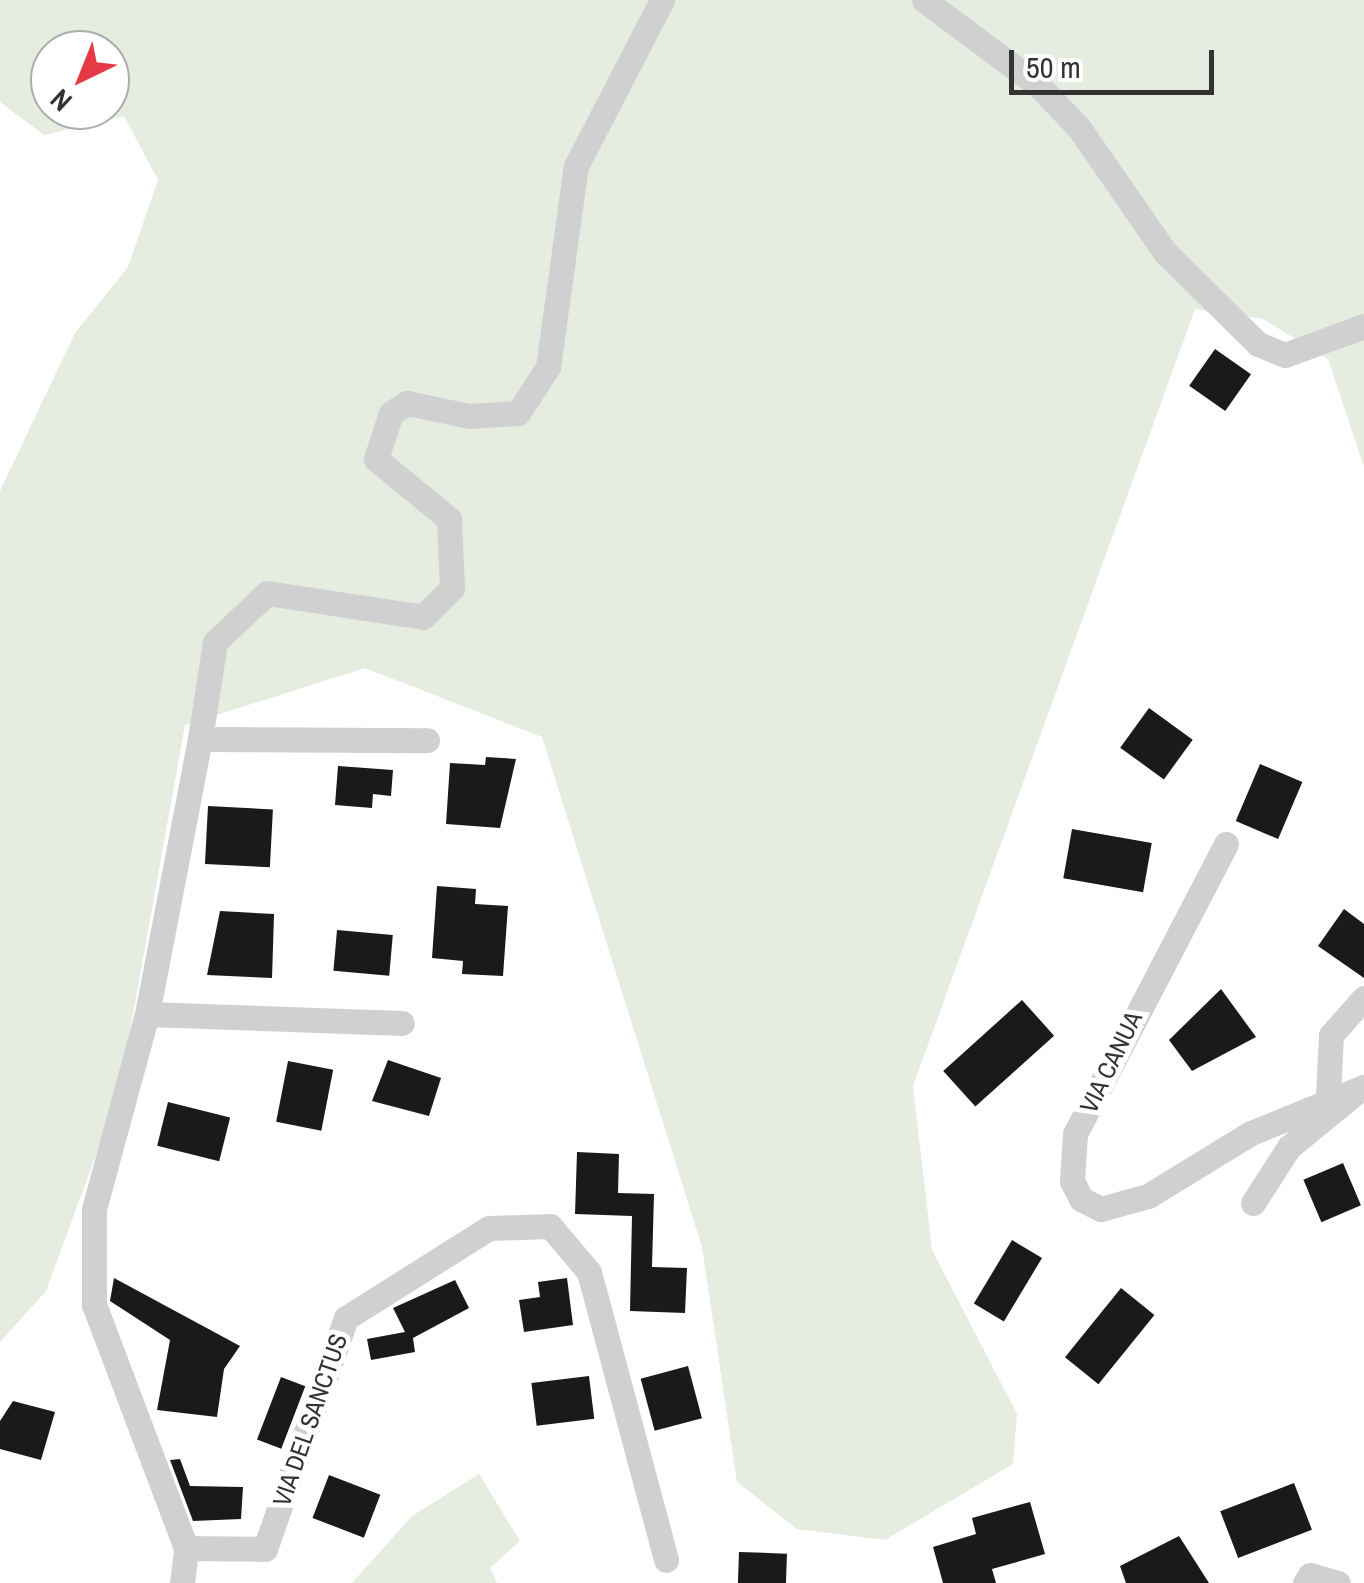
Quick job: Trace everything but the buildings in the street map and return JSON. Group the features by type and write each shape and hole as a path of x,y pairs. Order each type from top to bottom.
{"street":[{"path":"182,1583 186,1548 94,1306 94,1209 147,1014 215,642 267,592 423,617 452,588 449,519 376,459 392,413 408,402 469,416 518,412 548,367 576,166 662,0"},
{"path":"924,0 1038,85 1080,128 1164,252 1258,344 1285,355 1364,326"},
{"path":"200,739 426,740"},
{"name":"VIA CANUA","path":"1226,844 1075,1134 1072,1181 1101,1210 1148,1196 1328,1095 1362,1088"},
{"path":"1328,1095 1331,1034 1364,998"},
{"path":"147,1014 402,1022"},
{"name":"VIA CANUA","path":"1254,1203 1289,1148 1362,1088"},
{"name":"VIA DEL SANCTUS","path":"186,1548 265,1549 346,1318 489,1228 550,1226 589,1272 666,1560"},
{"path":"1305,1583 1310,1575 1338,1583"}],"shaded area":[{"path":"0,0 1364,0 1364,467 1328,359 1263,319 1195,309 913,1086 932,1250 1017,1414 1013,1464 885,1540 797,1529 737,1482 702,1247 542,737 365,668 185,725 119,1092 46,1291 0,1342 0,491 75,333 128,267 158,180 130,127 130,30 30,30 30,124 0,102"},
{"path":"37,130 65,130 44,135"},
{"path":"479,1474 520,1541 490,1568 497,1583 352,1583 412,1516"}]}
